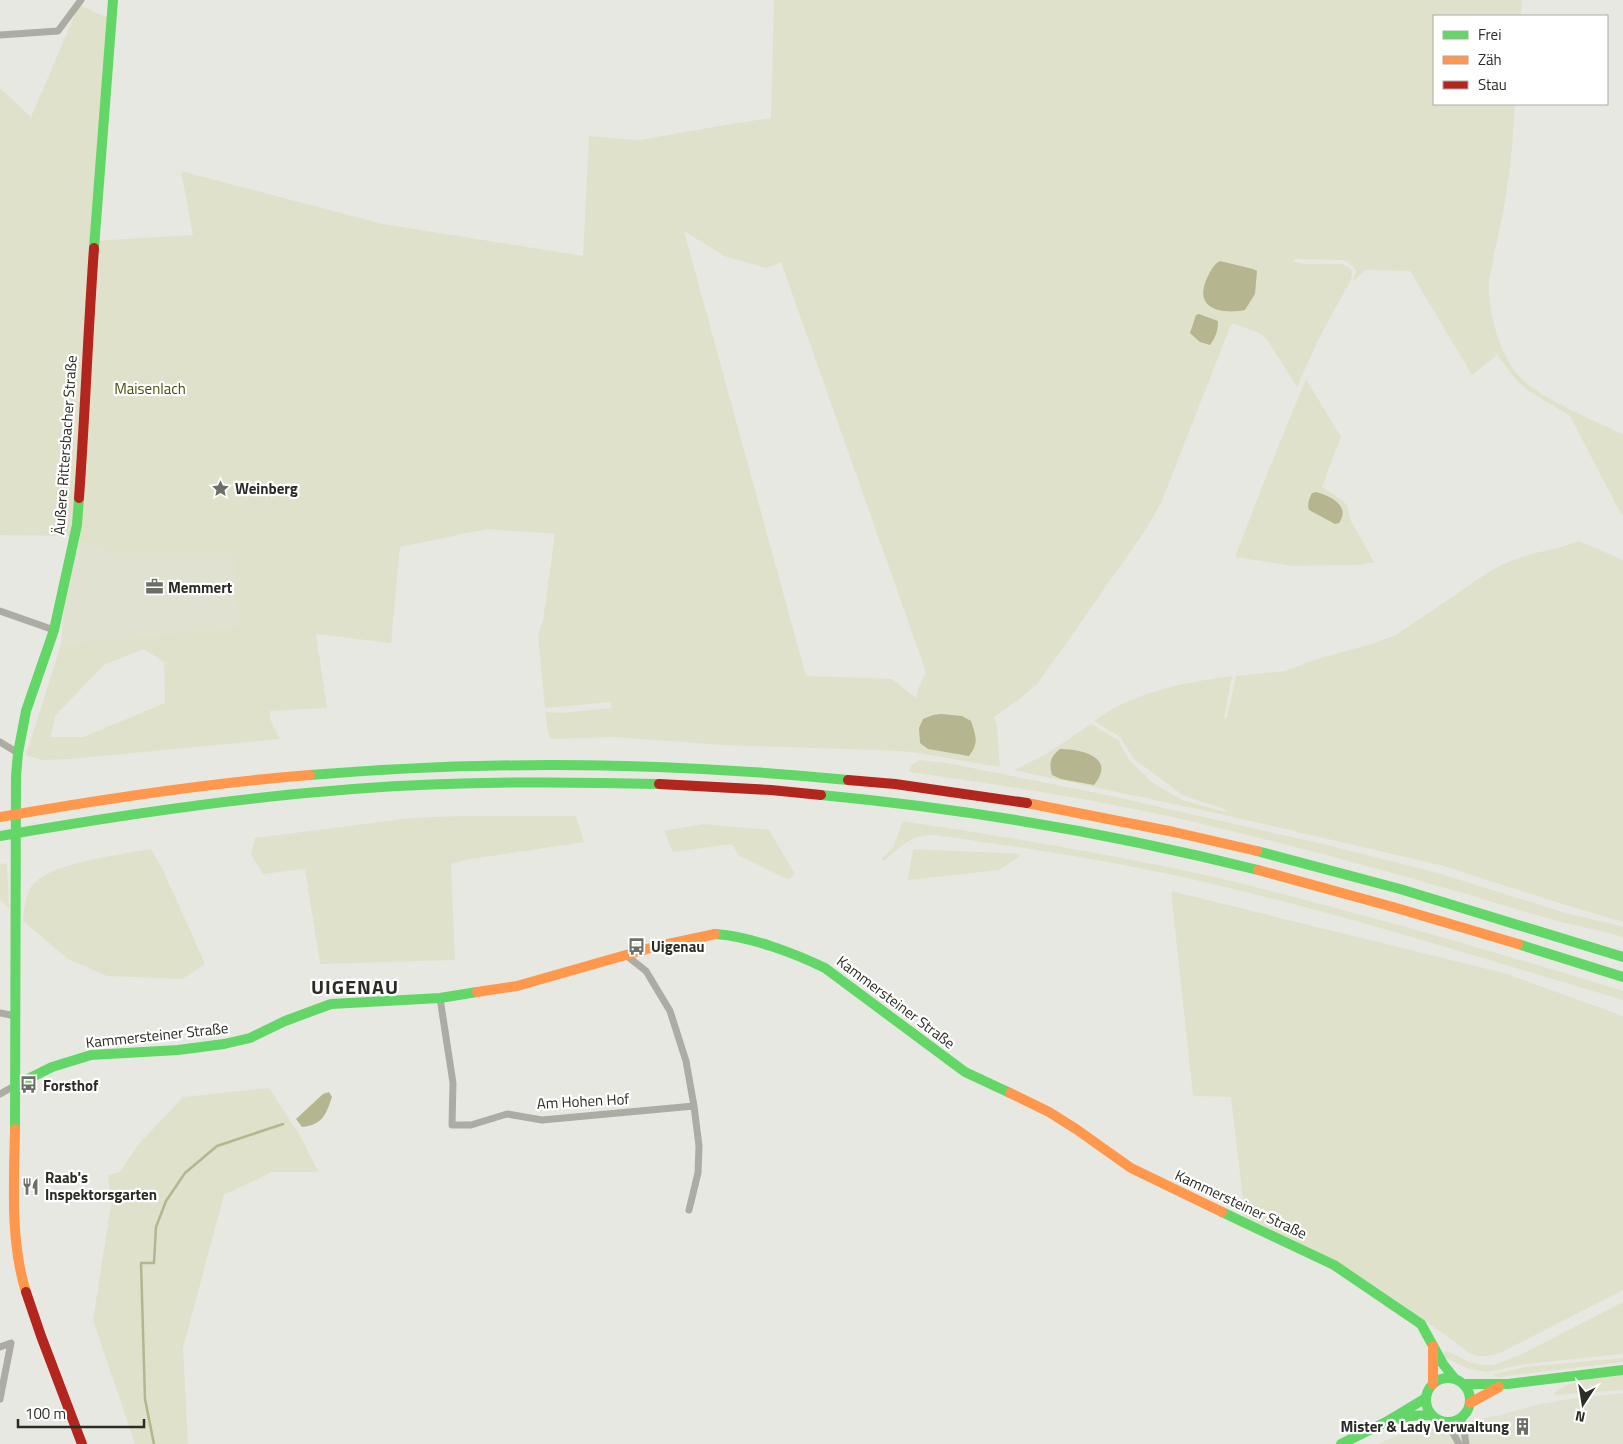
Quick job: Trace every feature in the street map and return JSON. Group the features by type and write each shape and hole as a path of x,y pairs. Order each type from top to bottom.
{"main road":[{"name":"Äußere Rittersbacher Straße","path":"82,1444 41,1336 24,1285 17,1245 14,1206 16,784 18,753 26,711 54,630 76,525 85,418 88,333 113,0"},
{"path":"0,817 74,803 165,790 298,775 373,769 532,764 695,768 816,776 940,790 1022,802 1284,857 1434,898 1623,957"},
{"path":"0,836 149,811 376,787 556,782 784,791 939,809 1061,828 1160,848 1340,892 1623,977"},
{"name":"Kammersteiner Straße","path":"16,1085 52,1067 91,1055 178,1050 224,1044 250,1038 285,1021 331,1004 440,998 517,986 654,947 715,934 732,935 783,951 825,968 965,1072 1049,1112 1131,1168 1334,1264 1421,1324 1443,1364 1459,1381"},
{"path":"1433,1345 1433,1384"},
{"path":"1431,1415 1426,1404 1429,1388 1443,1378 1476,1385 1508,1384 1623,1370"},
{"path":"1386,1422 1409,1416 1431,1415 1447,1422 1462,1418 1469,1409 1470,1396 1468,1389 1459,1381"},
{"path":"1470,1403 1484,1394 1508,1384"},
{"path":"1342,1444 1386,1422 1426,1398"}],"street":[{"path":"0,35 58,31 81,0"},
{"path":"0,611 54,630"},
{"path":"0,742 18,753"},
{"path":"627,956 646,971 670,1012 686,1061 699,1146 698,1173 689,1210"},
{"name":"Am Hohen Hof","path":"440,998 453,1083 452,1125 471,1125 507,1114 542,1120 694,1106"},
{"path":"0,1014 16,1016"},
{"path":"0,1094 16,1085"},
{"path":"0,1347 10,1343 0,1399"},
{"path":"1462,1418 1466,1444"},
{"path":"1447,1422 1459,1444"}],"shaded area":[{"path":"1220,261 1257,271 1255,294 1245,310 1218,310 1206,302 1203,296 1204,287 1212,269"},
{"path":"1199,314 1218,321 1214,339 1210,345 1200,342 1190,333 1196,315"},
{"path":"1316,492 1333,499 1341,507 1343,512 1339,523 1335,524 1309,510 1310,497 1312,493"},
{"path":"69,536 112,554 233,554 240,627 61,644"},
{"path":"941,714 962,716 971,721 976,739 969,756 928,749 920,743 919,728 923,719"},
{"path":"1060,749 1086,753 1094,756 1099,761 1100,775 1094,785 1061,779 1052,775 1051,760"},
{"path":"329,1092 332,1097 323,1118 315,1124 302,1127 296,1119 323,1094"},
{"path":"1623,1393 1623,1444 1378,1444 1403,1433 1500,1415 1536,1405"}],"green space":[{"name":"Maisenlach","path":"774,0 1522,0 1521,15 1433,15 1433,105 1515,105 1509,177 1489,281 1492,317 1504,354 1510,365 1526,383 1567,408 1623,434 1623,515 1570,416 1530,392 1517,381 1497,355 1472,375 1410,271 1365,270 1354,281 1356,270 1343,260 1296,259 1292,261 1303,264 1342,264 1351,269 1352,274 1351,280 1319,338 1297,387 1266,338 1257,332 1234,324 1231,325 1161,503 1144,532 1037,684 994,717 997,726 1000,767 900,751 721,745 615,737 552,739 549,737 545,712 562,713 611,708 611,702 545,708 538,636 543,620 555,534 487,529 400,547 391,643 316,634 327,708 270,711 270,719 280,739 70,759 42,760 26,755 61,644 239,627 233,554 112,554 69,536 0,535 0,88 31,117 79,5 108,18 91,241 193,235 181,171 383,224 583,256 589,136 639,140 771,118","holes":["684,231 724,256 766,268 781,262 926,672 916,698 892,679 806,676","144,649 164,662 165,703 83,737 50,737 56,715 104,665"]},
{"path":"1306,379 1341,437 1322,487 1347,505 1351,521 1374,562 1360,565 1292,566 1235,557"},
{"path":"1579,541 1623,560 1623,922 1444,866 1225,815 1014,770 1045,755 1091,724 1118,740 1129,760 1154,784 1182,800 1225,812 1225,809 1181,794 1134,759 1120,737 1094,721 1125,703 1160,690 1196,681 1232,676 1224,719 1227,717 1236,676 1285,671 1317,659 1375,643 1396,635 1490,571 1510,561"},
{"path":"920,760 947,763 1107,795 1323,844 1441,874 1569,914 1617,925 1623,927 1623,937 1553,920 1340,859 1173,817 1060,795 909,772 911,765"},
{"path":"576,816 584,842 471,859 451,864 455,960 320,964 305,869 263,874 251,854 255,838 411,818"},
{"path":"903,821 1110,855 1242,884 1417,930 1623,991 1623,1000 1300,906 1191,879 1128,866 935,835 926,835 912,839 884,861 882,859 893,847"},
{"path":"703,824 769,830 795,874 789,880 740,856 731,844 673,852 664,831"},
{"path":"151,849 164,872 205,964 182,979 107,976 68,959 23,921 27,895 31,887 39,879 52,872 86,861"},
{"path":"913,849 1022,854 1000,870 908,880"},
{"path":"7,863 9,909 0,899 0,864"},
{"path":"1171,891 1504,973 1623,1016 1623,1290 1500,1353 1480,1356 1470,1354 1410,1310 1340,1264 1293,1239 1245,1217 1231,1097 1193,1096"},
{"path":"269,1088 302,1139 318,1172 272,1172 224,1195 183,1348 188,1444 135,1444 93,1320 111,1205 108,1175 120,1172 137,1146 183,1097"},
{"path":"1623,1302 1623,1354 1526,1364 1486,1372 1467,1368 1443,1355 1447,1351 1469,1362 1494,1365 1520,1355"},
{"path":"1623,1358 1623,1362 1499,1377 1492,1375 1524,1367"},
{"path":"1623,1375 1623,1390 1557,1395 1554,1393 1570,1384 1596,1378"}],"waterway":[{"path":"154,1444 145,1399 141,1263 154,1263 156,1227 166,1201 185,1173 217,1146 283,1124"}],"traffic: fast":[{"path":"94,248 113,0"},
{"path":"15,1129 16,776 18,753 26,711 54,630 77,525 79,498"},
{"path":"310,775 445,767 579,765 713,770 848,780"},
{"path":"0,836 206,804 371,788 494,783 577,782 659,784"},
{"path":"821,795 986,815 1041,824 1150,845 1258,870"},
{"path":"1257,851 1400,889 1623,957"},
{"path":"715,934 728,935 771,946 825,968 965,1072 1010,1093"},
{"path":"1518,944 1623,977"},
{"path":"16,1085 52,1067 91,1055 178,1050 224,1044 250,1038 285,1021 331,1004 440,998 477,992"},
{"path":"1222,1212 1334,1265 1421,1324 1443,1364 1455,1379"},
{"path":"1463,1384 1508,1384 1623,1370"},
{"path":"1444,1378 1452,1378 1464,1384 1470,1400 1464,1416 1452,1422 1444,1422 1432,1416 1426,1404 1426,1396 1432,1384 1444,1378"},
{"path":"1341,1444 1386,1422 1426,1398"},
{"path":"1400,1419 1409,1416 1431,1415"}],"traffic: slow":[{"path":"0,817 155,792 232,782 310,775"},
{"path":"1027,803 1174,832 1257,851"},
{"path":"1258,870 1518,944"},
{"path":"477,992 517,986 654,947 715,934"},
{"path":"1010,1093 1049,1112 1131,1168 1222,1212"},
{"path":"15,1129 15,1232 17,1253 26,1292"},
{"path":"1433,1346 1433,1384"},
{"path":"1470,1403 1499,1387"}],"traffic: jam":[{"path":"79,498 94,248"},
{"path":"848,780 895,784 1027,803"},
{"path":"659,784 771,790 821,795"},
{"path":"26,1292 82,1444"}],"place":[{"name":"Weinberg","path":"221,488"},
{"name":"Memmert","path":"154,587"},
{"name":"Uigenau","path":"637,946"},
{"name":"Forsthof","path":"29,1085"},
{"name":"Raab's Inspektorsgarten","path":"31,1186"},
{"name":"Mister & Lady Verwaltung","path":"1523,1426"}],"district":[{"name":"UIGENAU","path":"355,986"}]}
